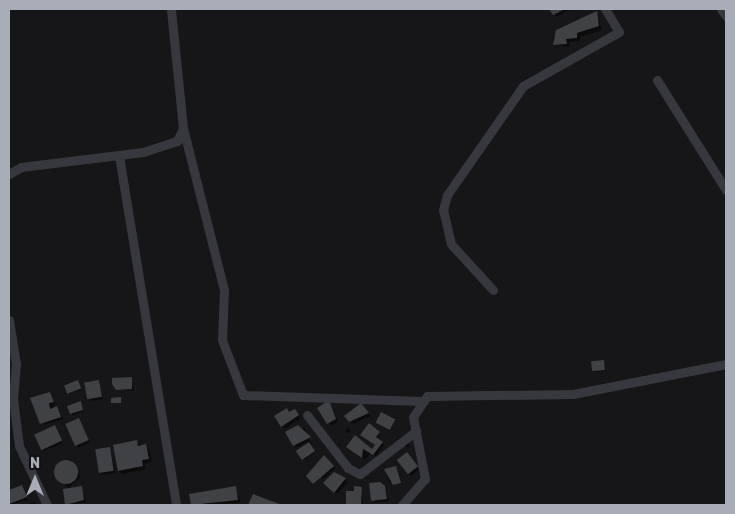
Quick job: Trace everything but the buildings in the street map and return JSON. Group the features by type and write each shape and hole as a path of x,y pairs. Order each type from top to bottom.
{"street":[{"path":"171,9 183,128 224,290 222,340 243,395 261,399 307,395 421,401 437,394 573,394 726,364"},
{"path":"493,290 451,244 443,210 447,195 523,86 619,32 605,9"},
{"path":"721,9 726,16"},
{"path":"656,80 726,190"},
{"path":"9,174 22,167 119,156 172,144 183,128"},
{"path":"119,156 176,505"},
{"path":"9,320 16,364 11,400 22,457 47,505"},
{"path":"402,505 425,479 414,417 421,401"},
{"path":"307,415 348,468 360,474 416,431"}]}
